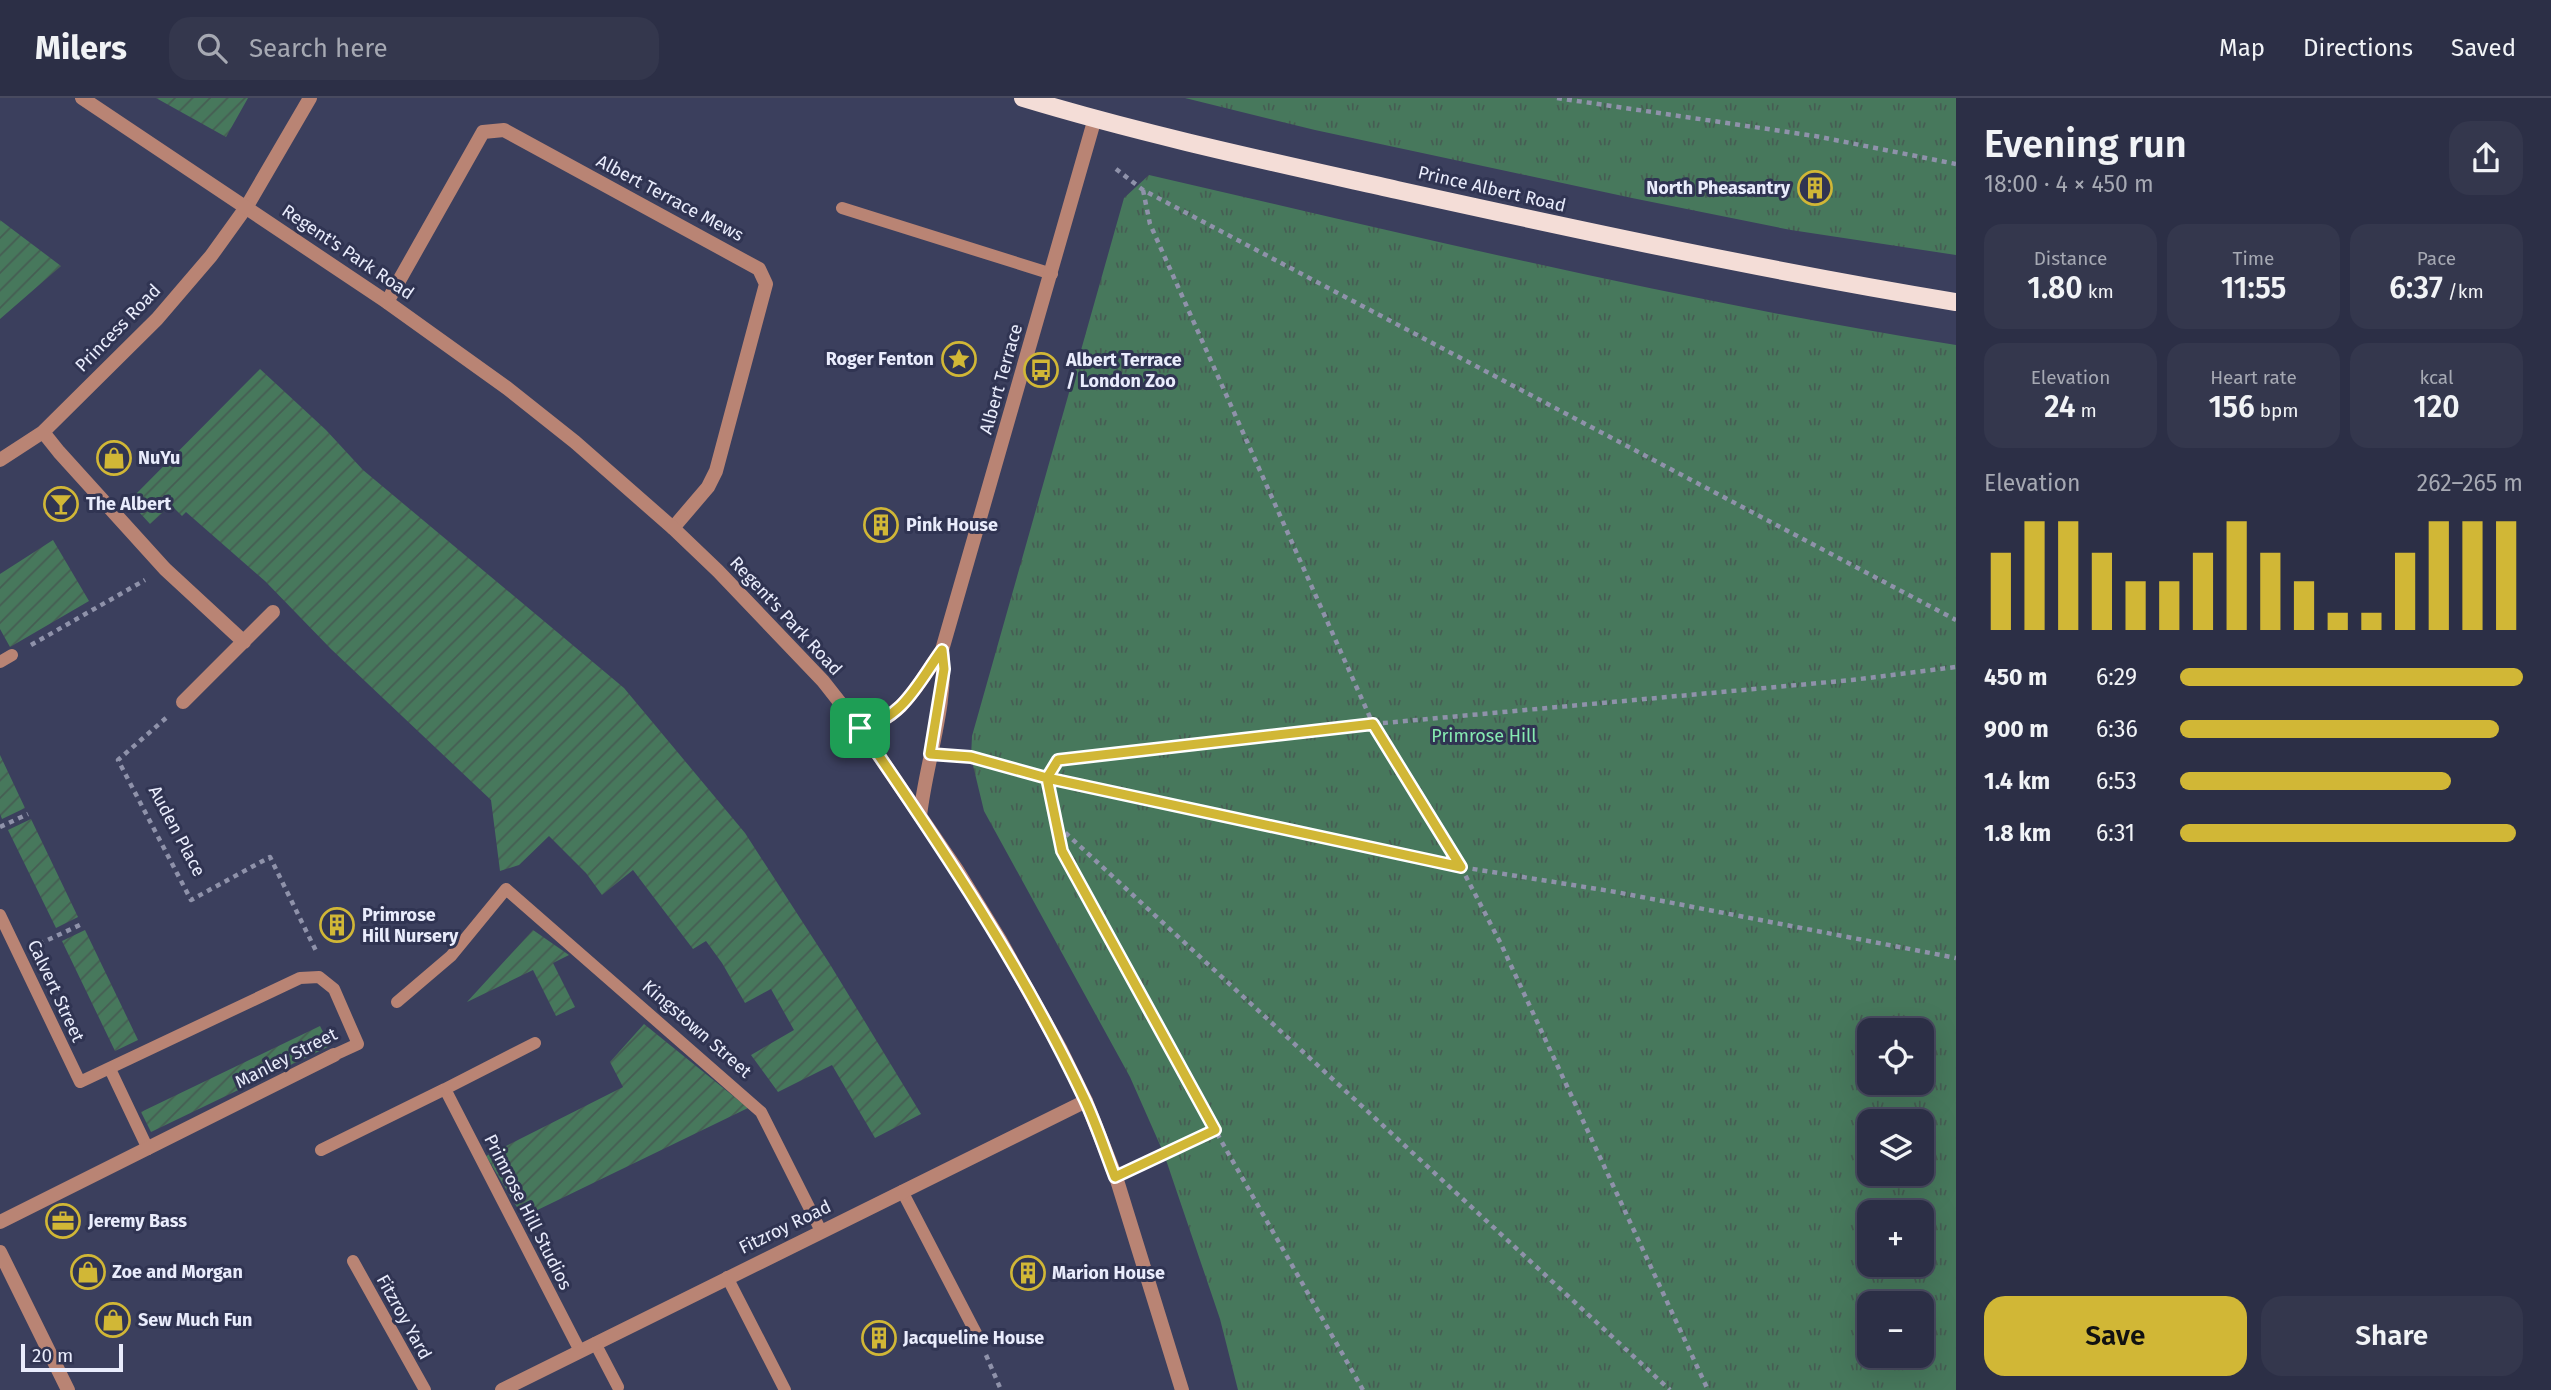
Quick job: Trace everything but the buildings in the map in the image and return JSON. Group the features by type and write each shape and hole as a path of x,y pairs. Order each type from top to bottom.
{"main road":[{"name":"Prince Albert Road","path":"1023,98 1095,118 1618,239 1806,277 1956,302"}],"street":[{"name":"Regent's Park Road","path":"82,98 247,206 507,388 575,442 673,528 823,681 860,728 957,870 1000,940 1061,1050 1086,1101 1115,1177 1182,1390"},
{"name":"Princess Road","path":"0,460 43,432 157,319 211,256 247,206 310,98"},
{"name":"Albert Terrace","path":"860,728 881,723 891,716 942,650 1095,118"},
{"name":"Albert Terrace Mews","path":"387,302 483,132 504,130 760,269 766,284 716,471 708,487 673,528"},
{"path":"43,432 165,569 244,642"},
{"path":"183,702 273,611"},
{"name":"Albert Terrace","path":"920,816 944,669 942,650"},
{"name":"Manley Street","path":"0,1222 334,1055"},
{"name":"Fitzroy Road","path":"502,1390 518,1386 595,1343 1086,1101"},
{"path":"0,1252 68,1390"}],"lane":[{"path":"842,208 1052,274"},
{"name":"Kingstown Street","path":"397,1002 451,956 506,889 761,1112 821,1231"},
{"name":"Calvert Street","path":"0,915 80,1082 110,1069"},
{"path":"148,1149 110,1069 300,978 318,977 334,989"},
{"name":"Manley Street","path":"334,989 358,1044 334,1055"},
{"path":"321,1150 535,1044"},
{"name":"Primrose Hill Studios","path":"446,1089 580,1351"},
{"path":"902,1191 978,1337"},
{"name":"Fitzroy Yard","path":"353,1261 425,1390"},
{"path":"727,1277 785,1390"},
{"path":"595,1343 618,1387"}],"path":[{"path":"1556,98 1815,136 1956,164"},
{"path":"1116,169 1143,190 1956,620"},
{"path":"1143,190 1150,224 1373,724 1461,867 1501,944 1708,1390"},
{"path":"6,659 165,569"},
{"path":"1363,1390 1215,1130 1062,851 1047,778 1058,760 1373,724 1839,681 1956,667"},
{"name":"Auden Place","path":"183,702 118,761 191,900 270,857 334,989"},
{"path":"930,754 971,757 1047,778 1461,867 1616,892 1956,958"},
{"path":"0,827 28,814"},
{"path":"1058,826 1670,1390"},
{"path":"20,954 82,924"},
{"path":"1115,1177 1215,1130"},
{"path":"978,1337 1000,1390"}],"green space":[{"path":"156,98 248,98 226,137"},
{"path":"1185,98 1956,98 1956,255 1791,230 1632,198 1315,130"},
{"name":"Primrose Hill","path":"1149,175 1652,289 1956,345 1956,1390 1238,1390 1220,1319 1164,1154 1130,1077 984,811 971,757 972,736 1124,198"},
{"path":"0,220 61,266 0,319"},
{"path":"260,369 326,430 363,470 624,688 745,833 831,966 921,1114 875,1138 832,1065 778,1092 751,1055 794,1030 771,989 745,1003 706,941 693,949 633,870 602,895 586,873 549,836 519,865 500,871 491,800 331,649 265,581 186,512 182,516 171,505 150,524 129,501"},
{"path":"53,540 89,601 10,647 0,629 0,574"},
{"path":"0,755 25,808 2,819 0,814"},
{"path":"31,819 78,917 56,928 8,830"},
{"path":"85,930 138,1040 115,1051 62,941"},
{"path":"533,930 569,955 553,963 575,1007 556,1016 533,970 467,1002"},
{"path":"644,1024 748,1108 523,1217 486,1156 623,1087 610,1062"},
{"path":"320,1026 330,1046 151,1132 141,1112"}],"place":[{"name":"North Pheasantry","path":"1815,188"},
{"name":"Roger Fenton","path":"959,359"},
{"name":"Albert Terrace / London Zoo","path":"1041,370"},
{"name":"NuYu","path":"114,458"},
{"name":"The Albert","path":"61,504"},
{"name":"Pink House","path":"881,525"},
{"name":"Primrose Hill Nursery","path":"337,925"},
{"name":"Jeremy Bass","path":"63,1221"},
{"name":"Zoe and Morgan","path":"88,1272"},
{"name":"Marion House","path":"1028,1273"},
{"name":"Sew Much Fun","path":"113,1320"},
{"name":"Jacqueline House","path":"879,1338"}],"route":[{"path":"860,728 881,723 891,716 922,680 942,650 944,669 930,754 971,757 1047,778 1461,867 1373,724 1058,760 1047,778 1062,851 1215,1130 1115,1177 1086,1101 1000,940 957,870 860,728"}]}
